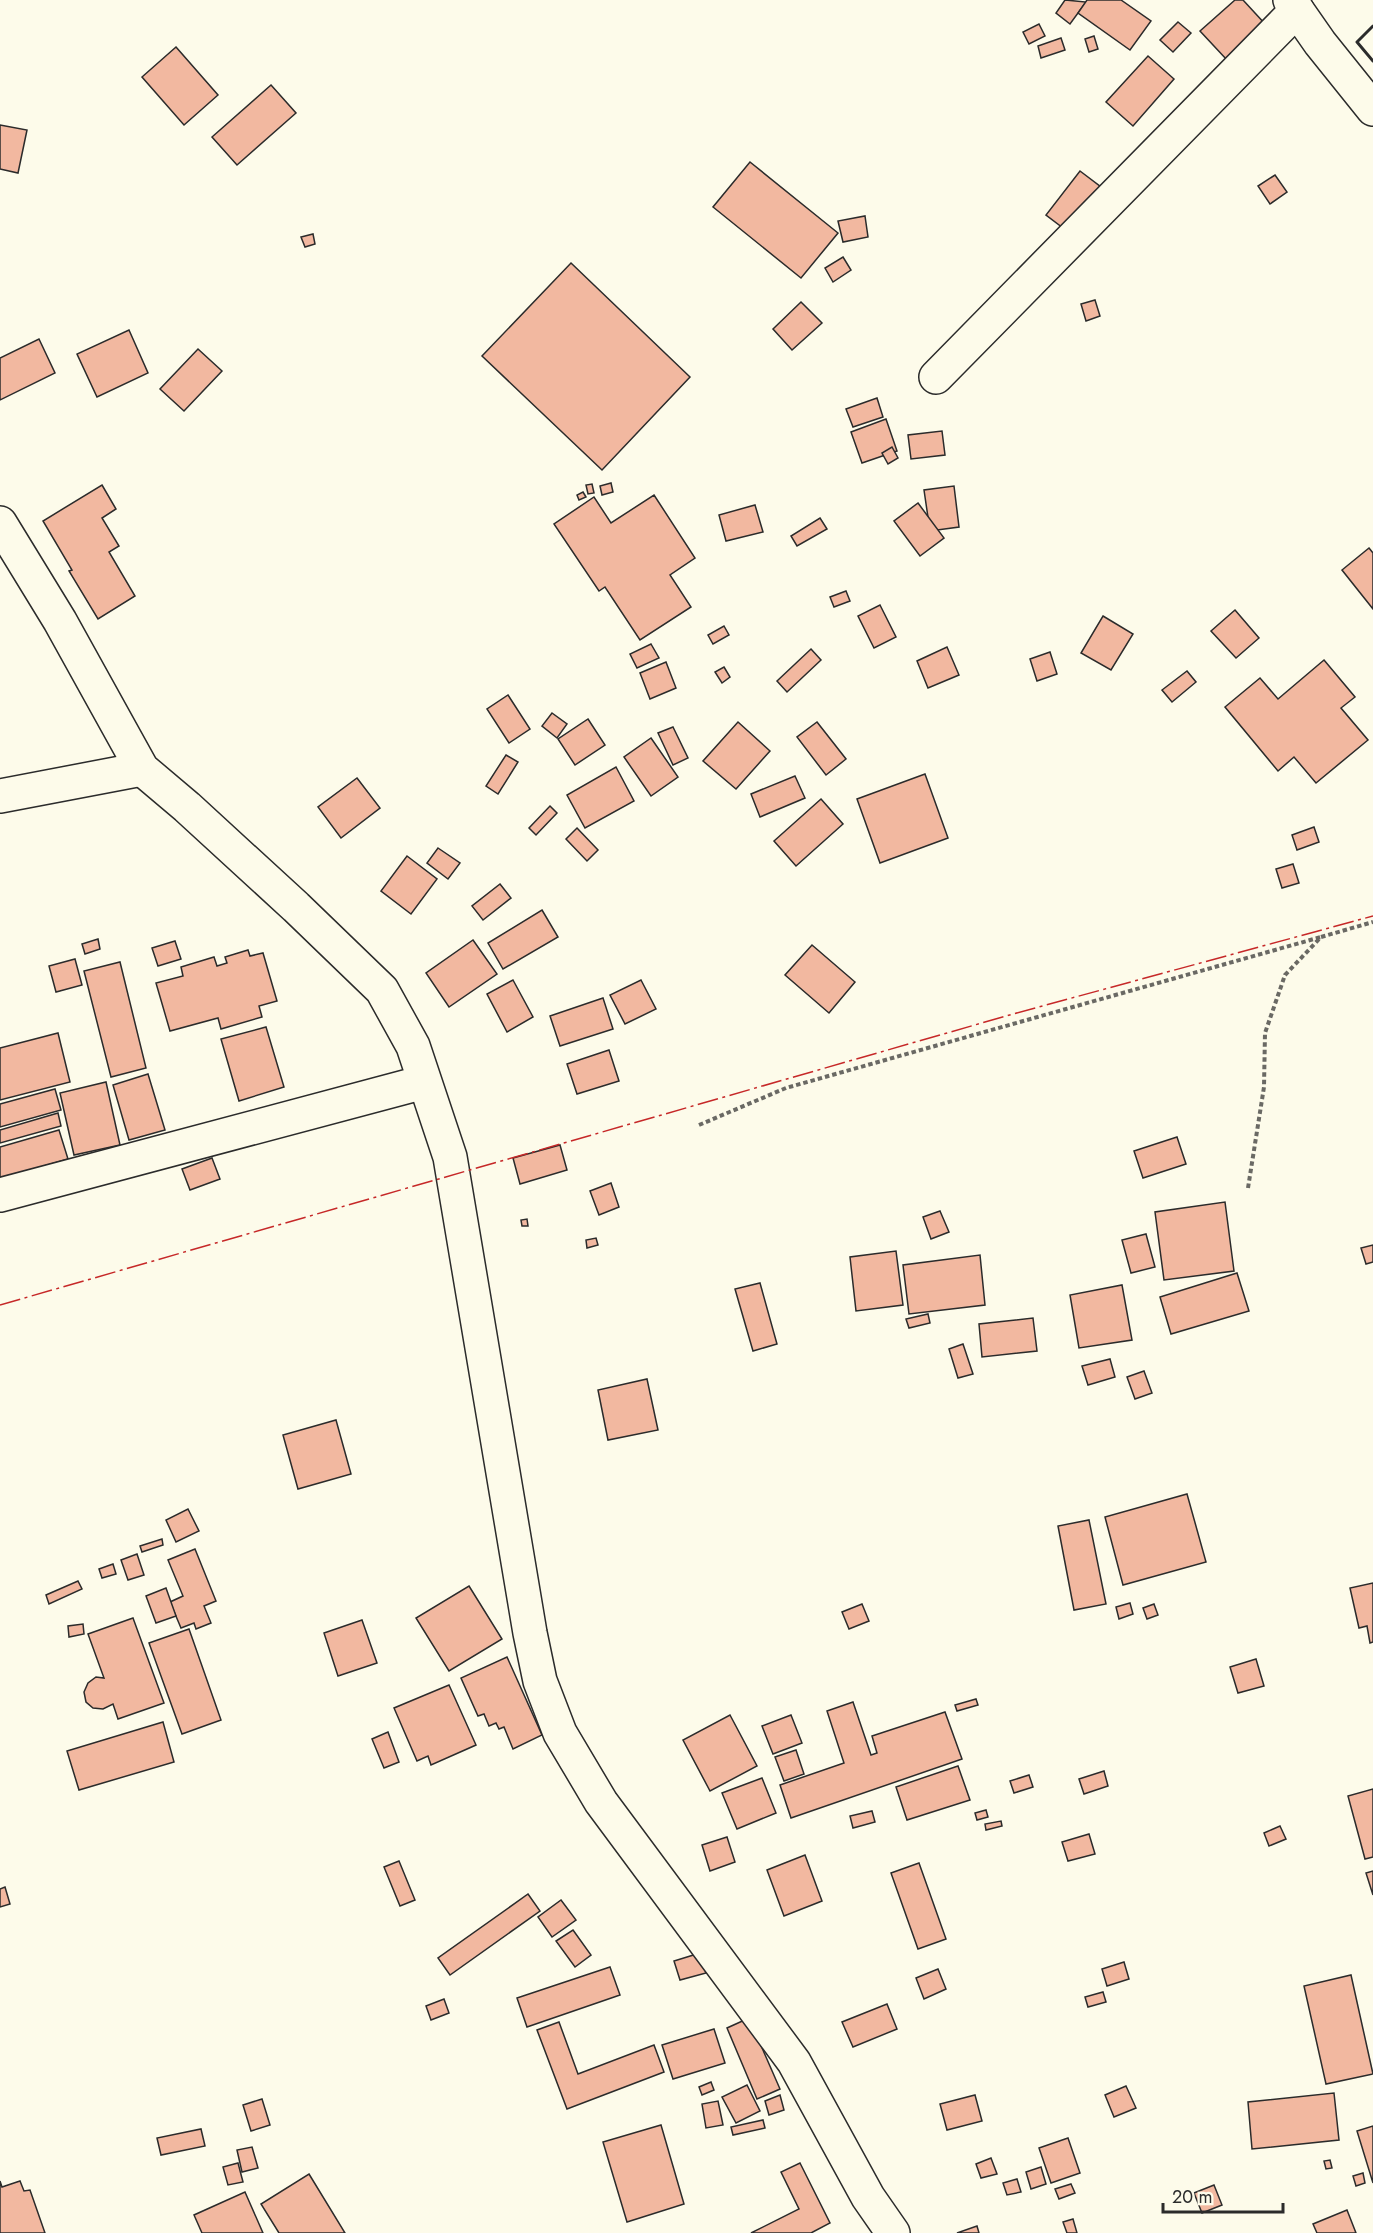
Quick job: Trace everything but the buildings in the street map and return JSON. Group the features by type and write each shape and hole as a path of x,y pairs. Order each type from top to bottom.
{"street":[{"path":"936,377 1294,5 1320,43 1373,109"},
{"path":"0,523 60,621 142,769 296,907 382,990 412,1046 450,1157 530,1633 540,1682 560,1733 601,1802 794,2062 868,2197 893,2233"},
{"path":"0,796 142,769"},
{"path":"0,1196 424,1082"}],"path":[{"path":"699,1125 786,1088 1373,922"},
{"path":"1248,1188 1264,1087 1264,1033 1285,975 1321,937"}],"wall":[{"path":"1373,26 1357,42 1373,61"}],"power":[{"path":"0,1305 1013,1014 1373,916"}]}
